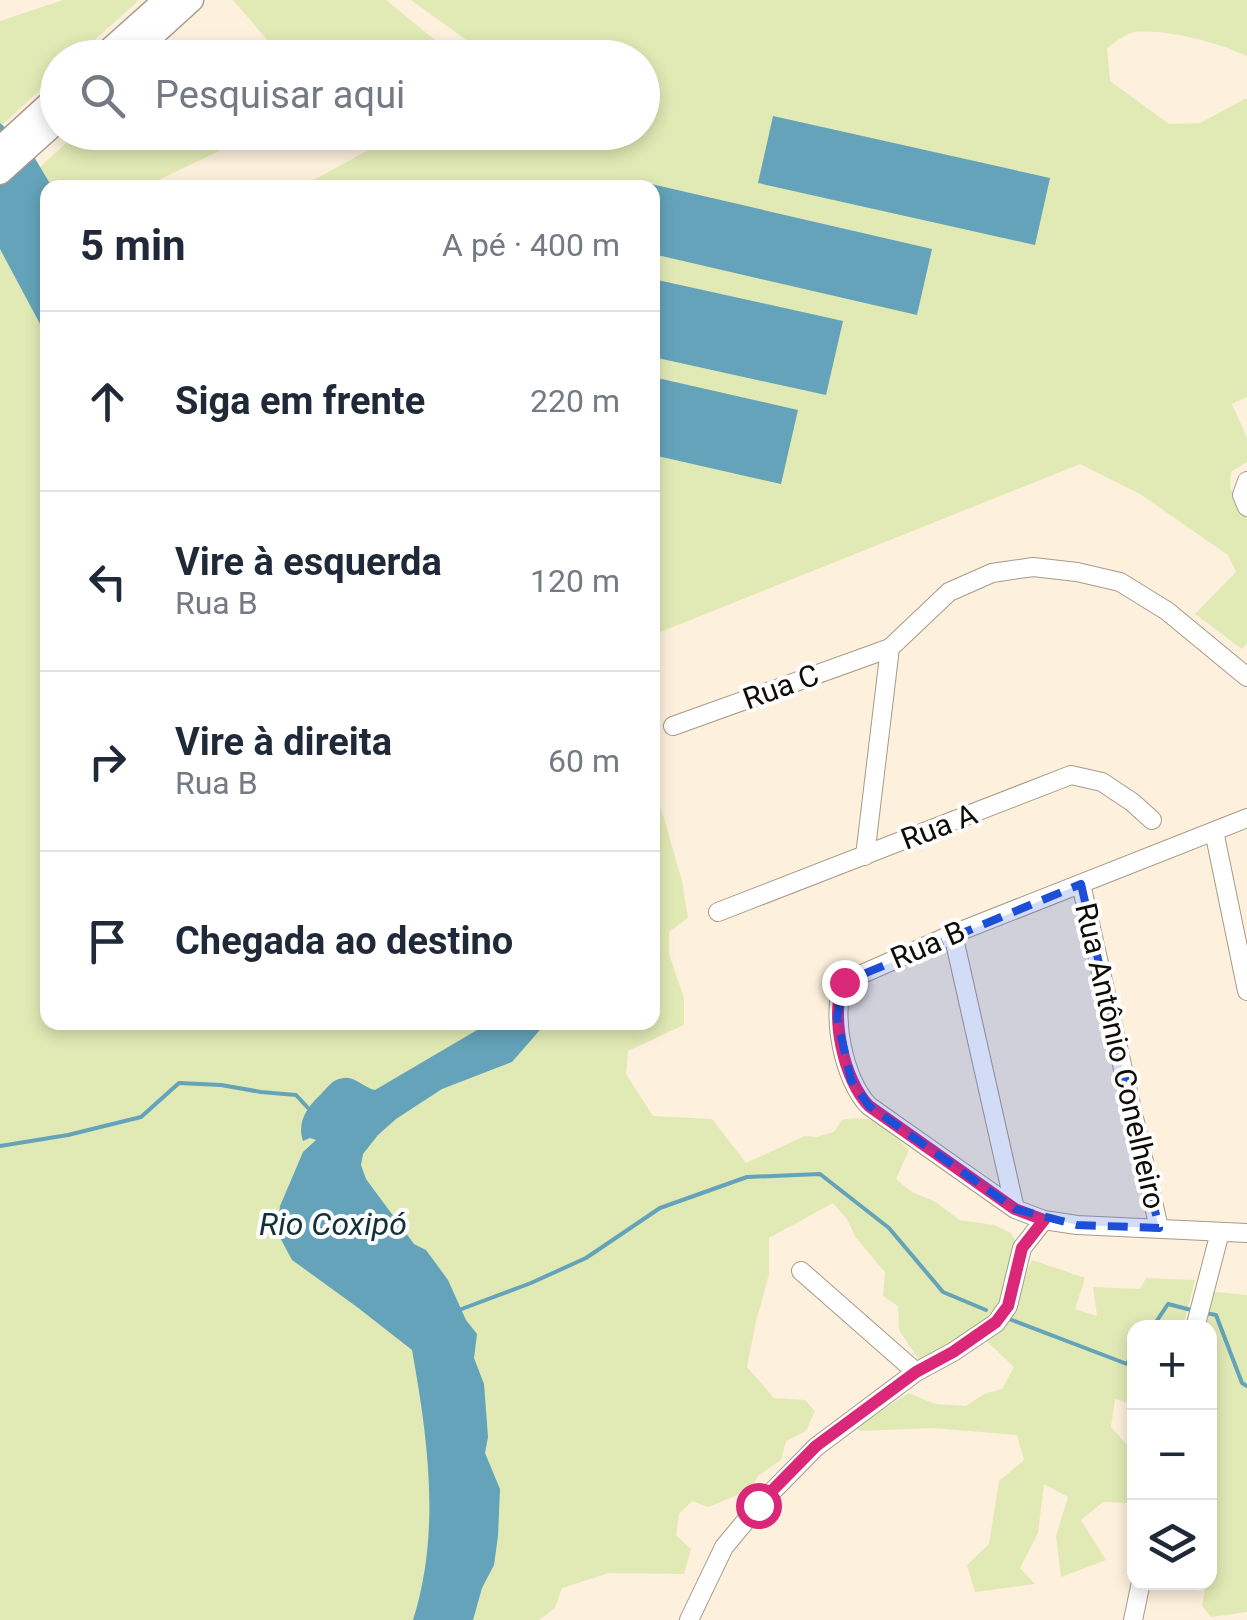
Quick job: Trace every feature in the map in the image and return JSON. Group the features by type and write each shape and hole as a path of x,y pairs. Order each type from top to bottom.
{"main road":[{"path":"120,40 165,0"},
{"path":"148,40 192,0"},
{"path":"0,148 40,121"},
{"path":"0,174 40,126"}],"street":[{"path":"1247,481 1242,495 1247,507"},
{"path":"865,856 890,648 948,592 992,573 1033,567 1120,582 1167,612 1247,677"},
{"name":"Rua C","path":"673,726 890,648"},
{"name":"Rua A","path":"718,912 1072,775 1102,782 1152,820"},
{"name":"Rua B","path":"1015,1209 860,1096 851,1080 837,1018 838,993 844,982 952,934 1247,818"},
{"path":"1214,831 1247,991"},
{"name":"Rua Antônio Conelheiro","path":"1081,884 1159,1228"},
{"path":"952,934 1015,1209 1044,1220 1078,1225 1247,1234"},
{"path":"689,1620 724,1547 758,1505 816,1446 916,1372 996,1322 1008,1306 1022,1248 1044,1220"},
{"path":"1198,1317 1220,1232"},
{"path":"801,1271 916,1372"},
{"path":"1133,1620 1139,1590"}],"highlighted area":[{"path":"1081,884 1159,1228 1077,1225 1015,1209 869,1106 851,1080 837,1018 844,982"}],"green space":[{"path":"63,0 139,0 95,40 40,40 40,90 2,125 0,21"},
{"path":"233,0 386,0 435,40 267,40"},
{"path":"411,0 1247,0 1247,56 1192,38 1148,32 1128,34 1107,48 1110,81 1169,124 1200,123 1247,99 1247,397 1232,404 1247,438 1247,462 1231,472 1230,487 1247,519 1247,643 1242,649 1195,614 1236,572 1228,555 1140,494 1080,464 660,632 660,180 314,180 369,150 660,150 660,40 466,40"},
{"path":"58,150 221,150 158,180 40,180 40,1030 660,1030 660,804 682,881 688,918 669,932 669,954 684,998 684,1025 628,1051 626,1074 653,1116 712,1119 746,1163 805,1136 834,1132 842,1120 864,1119 880,1124 909,1150 896,1179 959,1220 994,1225 1011,1233 1019,1247 1014,1297 1032,1260 1085,1278 1075,1309 1097,1316 1093,1287 1140,1289 1146,1278 1195,1280 1185,1320 1127,1320 1127,1403 1115,1399 1111,1427 1127,1445 1127,1503 1103,1502 1081,1520 1106,1560 1061,1577 1056,1536 1068,1497 1044,1484 1038,1533 1020,1568 1035,1584 975,1592 967,1565 989,1544 999,1481 1024,1460 1017,1435 933,1428 860,1431 854,1427 909,1393 935,1404 966,1406 984,1394 1002,1389 1014,1367 978,1333 919,1360 899,1330 898,1306 883,1296 885,1272 833,1203 769,1238 769,1274 747,1367 774,1398 805,1400 815,1411 806,1431 786,1441 781,1460 759,1475 748,1491 708,1507 692,1501 679,1514 676,1535 691,1549 684,1574 609,1573 562,1588 555,1608 539,1620 0,1620 0,204"},
{"path":"1205,1291 1247,1295 1247,1612 1211,1617 1202,1606 1205,1590 1217,1590 1217,1320 1199,1320"}],"water":[{"path":"773,116 1050,178 1035,245 758,183"},
{"path":"0,123 30,150 48,180 40,180 40,324 0,249"},
{"path":"660,186 932,249 917,315 660,256"},
{"path":"660,281 843,321 826,395 660,359"},
{"path":"660,379 798,410 781,484 660,457"},
{"name":"Rio Coxipó","path":"477,1030 540,1030 512,1062 442,1089 396,1119 363,1154 361,1165 366,1179 414,1244 426,1250 448,1280 466,1320 477,1334 474,1358 484,1384 488,1437 485,1453 500,1489 494,1565 482,1588 473,1620 413,1620 427,1553 429,1485 412,1350 292,1260 277,1232 280,1206 303,1152 316,1140 303,1141 301,1128 310,1106 340,1079 356,1080 375,1090"}],"waterway":[{"path":"0,1146 141,1117 179,1083 296,1095 308,1108"},
{"path":"459,1310 586,1258 660,1208 747,1177 820,1174 889,1228 943,1292 986,1310"},
{"path":"1157,1320 1168,1304 1195,1311"},
{"path":"1205,1313 1216,1315 1242,1383 1247,1386"},
{"path":"1009,1319 1127,1364"}],"route":[{"path":"758,1505 816,1446 916,1372 996,1322 1008,1306 1022,1248 1044,1220 1015,1209 860,1096 851,1080 837,1018 838,993 844,982"}]}
